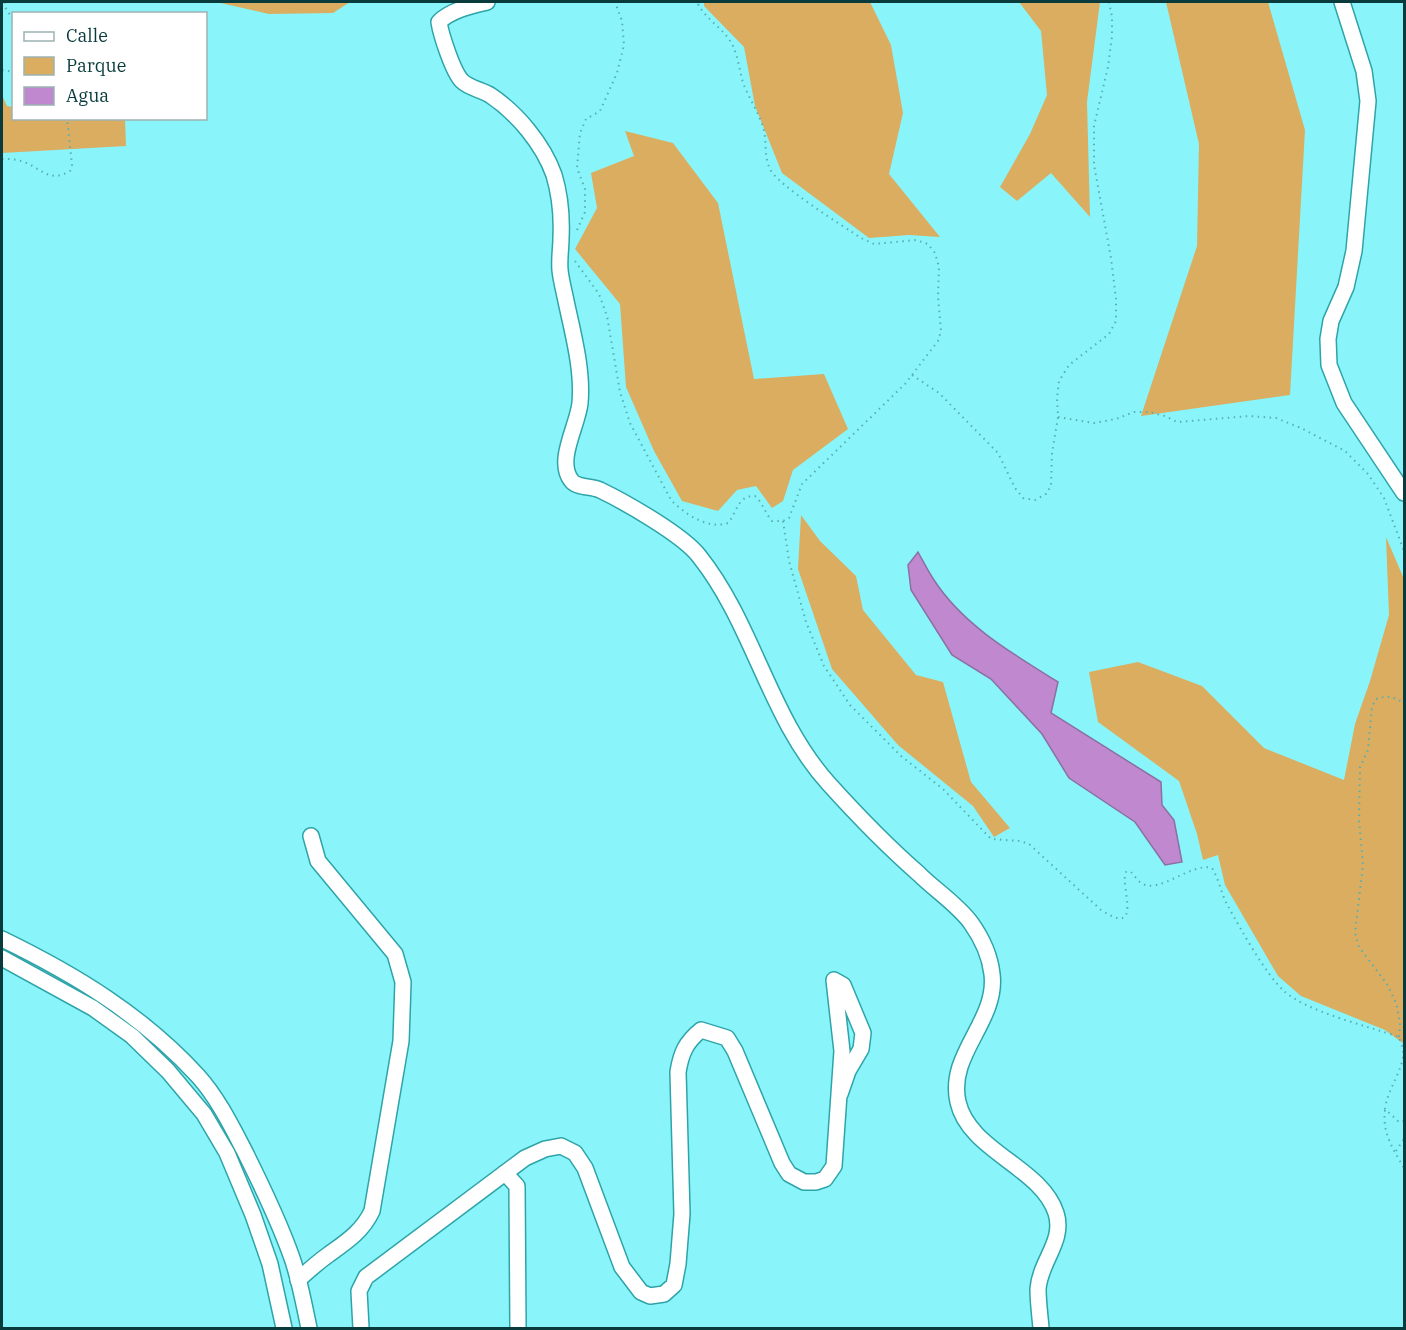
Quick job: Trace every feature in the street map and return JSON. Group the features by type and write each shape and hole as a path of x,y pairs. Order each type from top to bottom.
{"street":[{"path":"487,2 468,6 444,16 439,22 440,31 458,77 464,83 493,97 518,120 541,147 554,175 560,208 560,270 581,389 579,417 569,444 565,465 570,480 577,485 590,486 606,493 682,539 698,553 746,632 796,739 825,779 915,872 969,920 983,942 993,976 988,1008 968,1044 955,1081 958,1106 971,1127 1043,1191 1057,1215 1057,1240 1044,1264 1038,1288 1041,1329"},
{"path":"1341,2 1364,71 1368,101 1354,251 1346,287 1331,321 1328,339 1329,365 1344,403 1404,493"},
{"path":"298,1280 360,1230 372,1212 401,1041 403,982 395,954 318,861 311,836"},
{"path":"2,939 53,964 122,1008 160,1039 200,1078 230,1122 260,1181 292,1256 309,1329"},
{"path":"2,958 93,1008 132,1036 168,1071 204,1114 227,1153 253,1215 270,1264 284,1329"},
{"path":"60,989 68,974"},
{"path":"361,1329 359,1291 366,1277 525,1158 545,1149 561,1146 575,1153 585,1168 622,1267 641,1292 650,1296 664,1294 674,1285 682,1214 678,1072 680,1054 689,1040 701,1030 727,1038 735,1051 782,1163 789,1174 804,1182 825,1179 834,1166 842,1051 834,980 843,985 863,1034 861,1049 848,1071 840,1094"},
{"path":"505,1173 517,1186 518,1329"},
{"path":"292,1256 326,1256"}],"path":[{"path":"5,2 5,7 12,18"},
{"path":"576,232 585,212 585,189 577,168 580,133 586,119 600,111 617,73 624,45 622,21 615,2"},
{"path":"572,254 577,265 599,294 607,316 620,392 630,423 671,500 679,508 714,526 728,523 738,504 749,496 755,496 772,521 783,521 789,518 802,484 912,375 938,341 941,331 938,297 939,267 935,253 928,244 916,240 874,244 861,238 782,184 770,171 766,157 763,124 752,105 734,47 726,34 697,2"},
{"path":"912,375 939,393 999,453 1015,488 1023,498 1035,500 1046,494 1051,486 1059,381 1069,365 1109,334 1116,321 1111,258 1094,165 1094,126 1108,67 1112,36 1109,2"},
{"path":"2,159 21,161 54,177 62,176 70,171 72,165 67,120"},
{"path":"1058,417 1094,423 1116,419 1134,412 1165,416 1177,422 1249,416 1276,418 1345,451 1368,474 1384,498 1404,551"},
{"path":"783,521 789,561 806,622 824,666 850,705 901,756 943,789 984,833 991,838 1029,844 1101,910 1112,916 1125,915 1129,908 1123,880 1126,872 1131,872 1142,884 1151,885 1198,868 1206,866 1212,868 1228,907 1283,991 1312,1008 1399,1037"},
{"path":"1404,703 1394,697 1385,696 1376,699 1372,707 1368,750 1360,767 1359,820 1363,866 1355,933 1359,947 1387,984 1396,1003 1400,1023 1399,1037 1403,1051 1402,1060 1387,1096 1384,1122 1387,1138 1404,1168"},
{"path":"1385,1109 1400,1122 1404,1121"},
{"path":"1395,1153 1404,1139"}],"green space":[{"path":"216,2 350,2 333,13 269,14"},
{"path":"704,2 870,2 891,45 903,113 889,174 940,237 909,235 869,238 782,173 755,106 744,47 704,6"},
{"path":"1019,2 1100,2 1087,102 1090,217 1051,173 1017,201 1000,187 1030,134 1047,95 1041,31"},
{"path":"1166,2 1268,2 1305,130 1290,395 1141,416 1197,246 1199,144"},
{"path":"2,95 7,106 12,107 12,120 125,120 126,146 2,153"},
{"path":"625,131 673,143 718,203 754,379 824,374 848,429 793,470 783,501 772,508 756,486 737,490 718,511 682,501 654,451 626,387 620,304 575,249 597,208 591,173 634,156"},
{"path":"801,515 820,541 856,576 863,610 916,675 943,682 971,782 1010,828 994,837 973,806 898,745 832,669 798,569"},
{"path":"1386,537 1404,579 1404,1044 1385,1030 1301,996 1278,976 1225,885 1218,855 1203,860 1197,834 1179,781 1098,722 1089,672 1138,662 1202,686 1264,748 1344,780 1355,724 1389,615"}],"water":[{"path":"918,552 946,596 974,625 1058,682 1051,713 1161,782 1162,805 1174,820 1182,862 1165,865 1135,822 1069,778 1042,734 991,679 952,655 911,590 908,565"}]}
